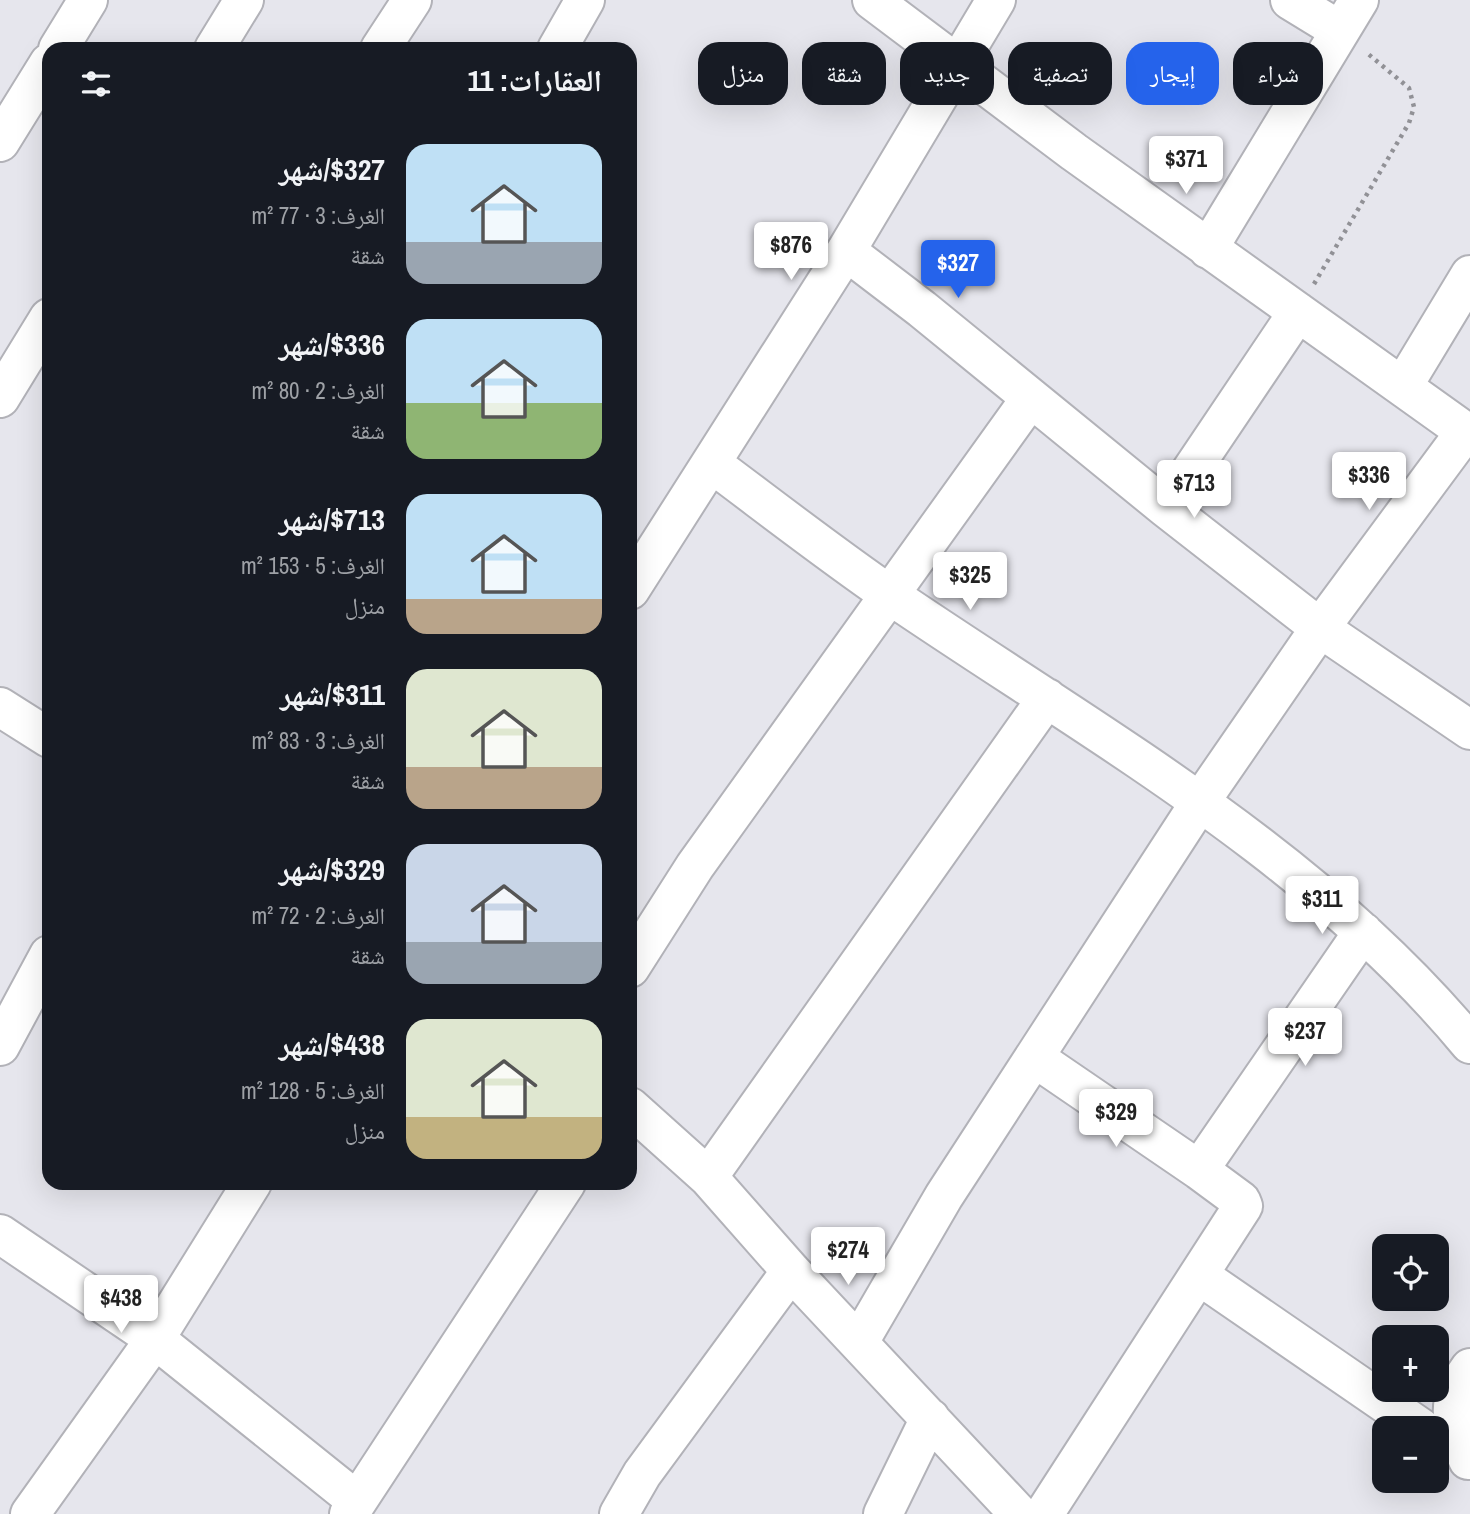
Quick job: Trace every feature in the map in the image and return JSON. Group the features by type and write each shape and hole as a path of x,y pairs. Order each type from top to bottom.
{"street":[{"path":"62,42 88,0"},
{"path":"218,42 244,0"},
{"path":"385,42 412,0"},
{"path":"561,42 585,0"},
{"path":"872,0 927,42"},
{"path":"972,42 996,0"},
{"path":"1208,249 1349,15 1290,0"},
{"path":"0,142 42,74"},
{"path":"859,1342 944,1196 1200,803 1320,628 1468,434 994,92"},
{"path":"637,579 846,251 934,105"},
{"path":"846,251 1320,628 1470,730"},
{"path":"1403,386 1470,275"},
{"path":"1166,508 1298,312"},
{"path":"0,398 42,329"},
{"path":"637,957 695,866 888,593 1030,399"},
{"path":"710,463 888,593 1200,803 1363,932 1408,975 1470,1044"},
{"path":"708,1177 1047,698"},
{"path":"0,707 42,734"},
{"path":"1199,1170 1363,932"},
{"path":"0,1046 40,997"},
{"path":"1035,1058 1199,1170 1241,1201 1243,1206 1044,1514"},
{"path":"637,1113 708,1177 791,1271 1019,1514"},
{"path":"30,1514 155,1339 248,1190"},
{"path":"0,1234 155,1339 353,1507 561,1190"},
{"path":"619,1514 642,1474 791,1271"},
{"path":"1200,1276 1404,1416"},
{"path":"1469,1461 1451,1410 1457,1390 1470,1368"},
{"path":"883,1514 930,1418"},
{"path":"1449,1447 1469,1461"}],"path":[{"path":"1298,312 1409,122 1414,107 1409,88 1349,15"}]}
